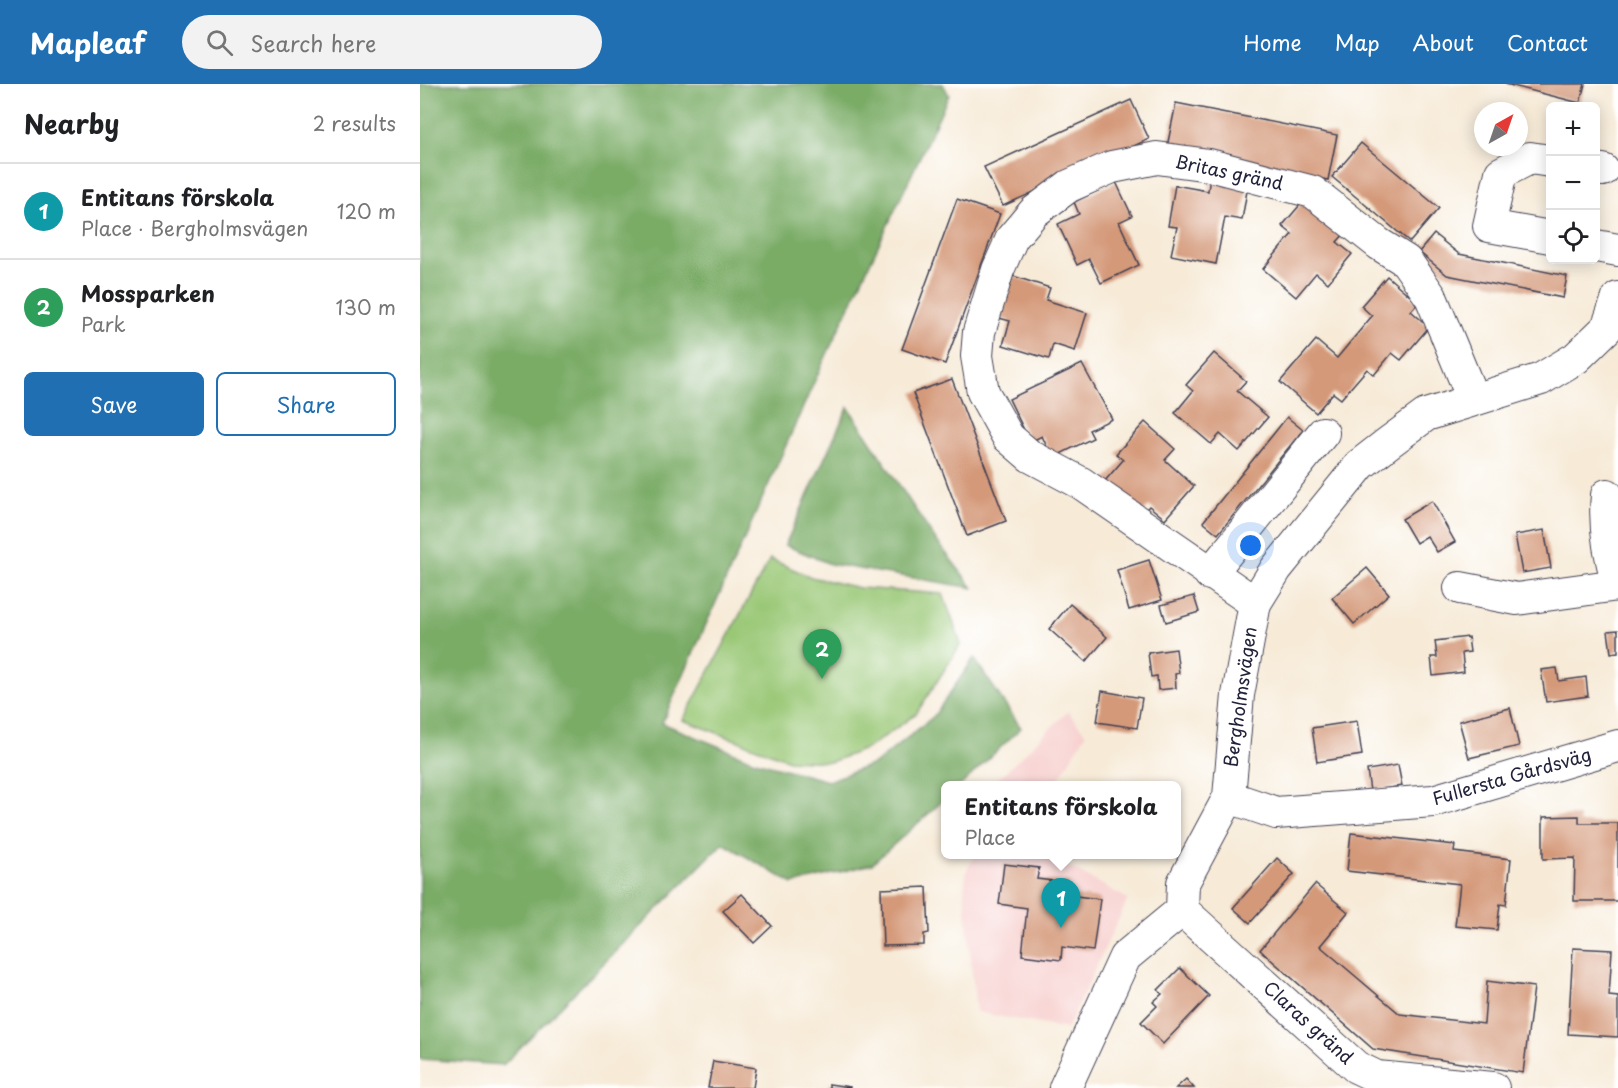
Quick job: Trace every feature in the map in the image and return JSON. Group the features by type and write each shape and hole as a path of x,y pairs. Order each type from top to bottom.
{"street":[{"name":"Britas gränd","path":"1254,603 1081,483 1030,456 1008,437 983,392 977,356 979,332 998,270 1012,238 1034,212 1069,186 1112,167 1157,158 1209,165 1313,192 1380,244 1406,261 1431,297 1473,399"},
{"path":"1546,160 1530,158 1501,173 1489,226 1546,236"},
{"path":"1600,247 1618,250"},
{"name":"Bergholmsvägen","path":"1182,910 1183,883 1229,798 1238,695 1254,603 1298,540 1361,464 1426,415 1541,379 1576,358 1606,328 1618,298"},
{"path":"1210,574 1323,433"},
{"path":"1460,588 1517,599 1618,584 1610,556 1605,512 1608,495"},
{"name":"Fullersta Gårdsväg","path":"1229,798 1276,813 1433,801 1618,746"},
{"path":"1065,1088 1125,957 1182,910"},
{"name":"Claras gränd","path":"1182,910 1356,1067 1377,1077 1493,1088"}],"shaded area":[{"path":"1068,711 1086,734 1057,781 996,781"},
{"path":"973,859 1055,859 1128,899 1067,1029 976,1012 964,891 966,872"}],"green space":[{"path":"420,84 943,84 949,95 821,367 662,723 752,760 828,781 876,763 934,716 974,658 1021,728 965,781 941,781 941,803 872,864 793,884 723,843 503,1065 420,1059"},
{"path":"848,407 932,535 973,588 830,564 785,545"},
{"path":"770,559 811,577 860,588 943,594 961,644 916,714 868,748 831,762 789,760 683,720"}],"building":[{"path":"1505,84 1585,84 1580,102"},
{"path":"1131,100 1149,139 1003,206 984,167"},
{"path":"1176,103 1337,135 1328,180 1167,147"},
{"path":"1361,143 1439,208 1410,242 1332,177"},
{"path":"1210,177 1248,185 1242,220 1225,217 1216,264 1171,255 1177,227 1168,226 1175,185 1208,191"},
{"path":"1116,182 1132,216 1119,222 1139,265 1101,283 1089,259 1077,265 1058,224 1079,214 1074,202"},
{"path":"957,199 1000,214 945,364 902,349"},
{"path":"1305,199 1346,232 1337,242 1352,254 1328,283 1316,273 1296,297 1263,269 1292,234 1282,226"},
{"path":"1434,234 1459,254 1567,276 1563,298 1447,275 1419,252"},
{"path":"1013,276 1050,288 1046,300 1087,313 1075,351 1053,344 1049,359 1003,345 1010,321 999,318"},
{"path":"1387,276 1418,303 1411,311 1429,327 1401,360 1392,353 1374,375 1367,369 1341,399 1333,393 1316,413 1280,382 1316,340 1337,358 1372,316 1361,306"},
{"path":"1214,353 1246,381 1237,391 1268,417 1239,451 1220,434 1211,444 1175,413 1193,391 1186,385"},
{"path":"1082,364 1112,419 1089,430 1093,438 1052,458 1042,436 1030,442 1009,399"},
{"path":"952,379 1006,521 967,536 913,393"},
{"path":"1287,417 1303,430 1218,534 1203,522"},
{"path":"1145,422 1175,449 1165,460 1194,486 1165,519 1149,506 1141,515 1104,482 1123,460 1116,454"},
{"path":"1432,501 1455,542 1437,552 1427,536 1416,543 1402,519"},
{"path":"1544,530 1551,568 1522,573 1515,535"},
{"path":"1149,560 1162,600 1129,610 1117,570"},
{"path":"1367,568 1389,594 1354,624 1332,598"},
{"path":"1194,596 1199,612 1166,622 1161,605"},
{"path":"1070,604 1107,637 1086,662 1049,629"},
{"path":"1618,630 1618,652 1611,653 1608,631"},
{"path":"1468,637 1470,652 1462,653 1464,672 1433,676 1431,657 1437,657 1435,641"},
{"path":"1176,649 1179,673 1175,674 1176,688 1158,690 1157,676 1151,677 1148,653"},
{"path":"1557,668 1559,681 1586,677 1588,696 1546,702 1541,670"},
{"path":"1102,691 1142,698 1137,728 1097,722"},
{"path":"1510,708 1519,746 1469,758 1459,721"},
{"path":"1357,721 1362,755 1317,762 1312,728"},
{"path":"1398,765 1402,786 1370,791 1367,770"},
{"path":"1579,816 1579,823 1618,823 1618,901 1574,901 1575,858 1543,859 1543,817"},
{"path":"1351,833 1455,845 1454,852 1511,859 1506,905 1500,904 1497,930 1455,926 1460,884 1347,871"},
{"path":"1277,858 1294,874 1250,923 1233,908"},
{"path":"1004,864 1039,868 1037,879 1070,883 1068,895 1100,899 1093,951 1062,947 1061,960 1022,955 1027,908 999,904"},
{"path":"1315,884 1348,912 1320,946 1400,1014 1484,1024 1487,981 1534,987 1523,1073 1373,1049 1260,950"},
{"path":"927,887 929,933 924,934 924,945 883,946 881,889"},
{"path":"742,894 772,926 754,943 723,911"},
{"path":"1573,948 1612,950 1609,996 1618,997 1618,1037 1568,1034"},
{"path":"1180,968 1209,996 1163,1044 1141,1022 1157,1006 1153,1002 1162,994 1158,990"},
{"path":"713,1061 756,1068 753,1088 708,1088"},
{"path":"1186,1079 1194,1088 1176,1088"},
{"path":"829,1084 850,1087 850,1088 829,1088"}],"place":[{"name":"Mossparken","path":"822,679"},
{"name":"Entitans förskola","path":"1061,928"}]}
